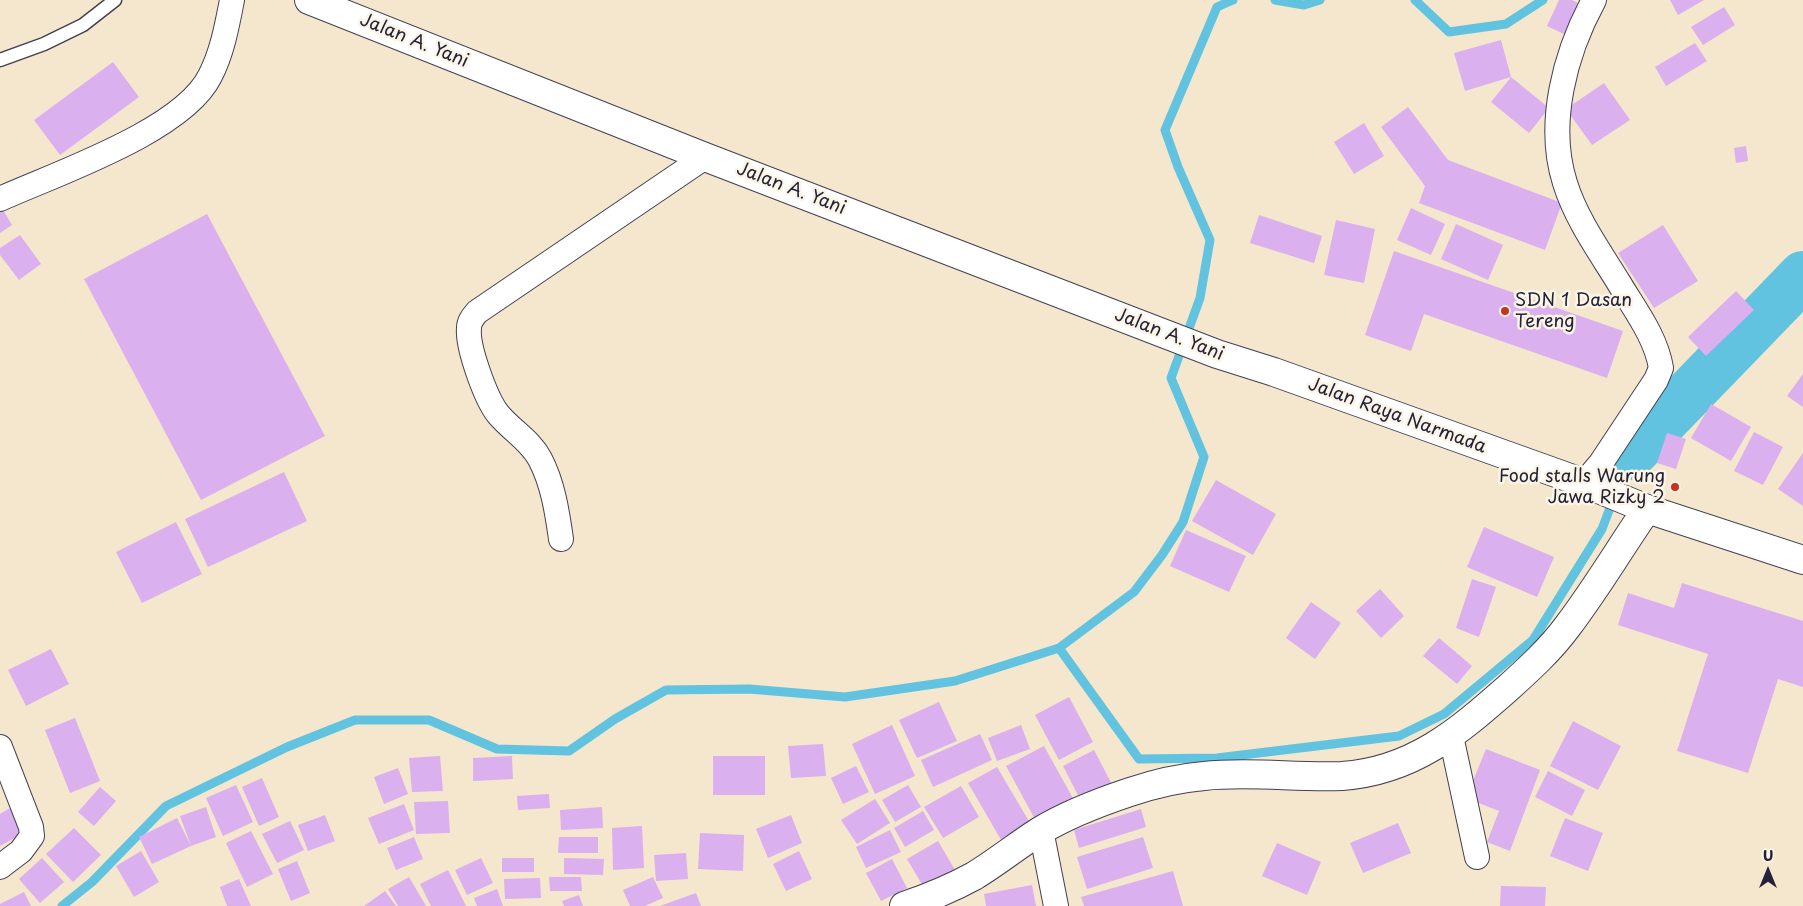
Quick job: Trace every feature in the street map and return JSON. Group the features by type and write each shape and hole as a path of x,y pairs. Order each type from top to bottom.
{"main road":[{"name":"Jalan A. Yani","path":"311,0 706,157 1197,346 1274,372"},
{"name":"Jalan Raya Narmada","path":"1274,372 1592,486 1638,506 1803,560"},
{"path":"904,906 974,875 1041,830 1076,812 1129,792 1162,783 1204,776 1342,776 1366,773 1397,765 1451,736 1486,709 1527,672 1565,629 1602,579 1638,506"}],"street":[{"path":"0,199 162,124 196,96 210,78 220,51 232,0"},
{"path":"1592,486 1601,463 1656,380 1661,368 1650,335 1582,221 1565,184 1558,156 1559,111 1567,67 1598,2"},
{"path":"561,539 552,488 540,458 533,447 499,415 490,402 480,377 469,333 471,320 478,312 706,157"},
{"path":"1451,736 1477,857"},
{"path":"0,747 31,827 32,836 21,851 0,867"},
{"path":"1041,830 1056,906"}],"lane":[{"path":"0,60 44,44 83,26 115,0"}],"building":[{"path":"1559,0 1572,0 1580,4 1566,35 1547,26"},
{"path":"1670,0 1704,0 1678,15"},
{"path":"1724,7 1735,25 1703,45 1691,27"},
{"path":"1501,40 1511,77 1465,91 1454,53"},
{"path":"1695,43 1707,61 1666,86 1655,67"},
{"path":"113,62 139,97 60,155 34,120"},
{"path":"1511,77 1549,108 1529,133 1491,102"},
{"path":"1604,83 1630,120 1592,145 1566,109"},
{"path":"1408,107 1448,160 1562,203 1545,250 1419,203 1425,186 1381,127"},
{"path":"1364,123 1384,156 1354,174 1334,142"},
{"path":"1746,146 1748,161 1736,163 1734,148"},
{"path":"0,205 12,225 0,233"},
{"path":"1411,208 1445,224 1431,255 1397,240"},
{"path":"207,214 325,436 201,500 84,279"},
{"path":"1259,215 1322,236 1314,263 1250,243"},
{"path":"1336,220 1375,229 1364,283 1324,275"},
{"path":"1456,224 1503,245 1488,280 1441,259"},
{"path":"1663,225 1698,281 1654,308 1618,253"},
{"path":"20,235 41,264 19,280 0,255 0,248"},
{"path":"1394,251 1623,331 1607,378 1424,314 1411,351 1365,335"},
{"path":"1736,291 1754,310 1706,356 1688,337"},
{"path":"1803,374 1803,407 1787,396"},
{"path":"1711,404 1751,427 1731,461 1691,438"},
{"path":"1754,432 1783,447 1763,485 1734,471"},
{"path":"1667,433 1686,439 1676,469 1657,463"},
{"path":"1803,453 1803,506 1778,489"},
{"path":"284,472 307,521 208,567 185,519"},
{"path":"1216,480 1276,514 1253,555 1192,521"},
{"path":"176,522 202,574 142,603 116,552"},
{"path":"1484,527 1554,557 1537,597 1467,567"},
{"path":"1186,530 1246,556 1229,592 1170,566"},
{"path":"1472,579 1496,587 1479,637 1456,628"},
{"path":"1682,583 1803,621 1803,687 1778,679 1748,773 1677,751 1708,654 1618,625 1628,593 1674,608"},
{"path":"1380,589 1404,616 1381,638 1356,611"},
{"path":"1311,602 1341,623 1315,659 1286,638"},
{"path":"1439,638 1472,666 1457,684 1423,656"},
{"path":"51,649 69,684 26,706 8,670"},
{"path":"1069,697 1093,742 1059,760 1035,715"},
{"path":"939,702 957,741 917,758 899,720"},
{"path":"75,718 100,781 70,793 45,730"},
{"path":"1573,721 1621,746 1598,790 1550,766"},
{"path":"892,725 915,776 875,794 852,744"},
{"path":"1021,725 1030,749 997,761 988,738"},
{"path":"980,734 992,760 933,787 921,760"},
{"path":"823,744 826,776 791,778 788,746"},
{"path":"1044,746 1075,802 1037,823 1006,766"},
{"path":"1486,749 1540,770 1510,851 1487,842 1499,811 1466,798"},
{"path":"1094,750 1115,790 1084,807 1063,766"},
{"path":"440,756 443,791 412,792 409,758"},
{"path":"512,756 513,779 473,781 473,758"},
{"path":"713,756 765,756 765,795 713,795"},
{"path":"856,766 869,792 843,804 831,778"},
{"path":"997,767 1033,828 1004,845 968,783"},
{"path":"398,768 408,794 384,804 374,777"},
{"path":"1548,771 1585,790 1572,816 1535,797"},
{"path":"262,778 279,817 259,826 242,787"},
{"path":"236,785 253,822 223,836 206,798"},
{"path":"908,785 921,807 895,822 882,800"},
{"path":"961,786 979,817 943,838 924,807"},
{"path":"100,787 116,801 94,826 78,812"},
{"path":"549,794 550,808 518,810 517,796"},
{"path":"875,799 890,823 857,844 841,820"},
{"path":"448,801 450,833 416,834 414,802"},
{"path":"404,804 414,830 379,844 368,818"},
{"path":"206,807 216,837 191,846 180,816"},
{"path":"602,807 603,828 561,830 560,810"},
{"path":"10,808 24,833 0,846 0,814"},
{"path":"1141,809 1146,827 1079,848 1074,830"},
{"path":"923,811 934,830 905,847 894,828"},
{"path":"325,815 335,841 308,851 298,825"},
{"path":"791,815 802,843 768,858 756,829"},
{"path":"177,818 191,846 152,864 139,837"},
{"path":"1565,818 1603,833 1588,871 1550,856"},
{"path":"290,821 304,850 277,863 262,834"},
{"path":"1398,823 1411,853 1363,873 1350,843"},
{"path":"642,826 644,868 613,870 612,828"},
{"path":"74,828 101,855 73,882 46,854"},
{"path":"890,830 901,852 866,868 856,847"},
{"path":"251,831 273,874 247,887 226,843"},
{"path":"700,833 744,835 743,871 698,869"},
{"path":"414,837 423,859 396,870 387,848"},
{"path":"559,837 598,837 598,853 558,853"},
{"path":"1143,837 1153,868 1087,889 1077,857"},
{"path":"938,841 958,875 927,893 907,859"},
{"path":"1277,843 1321,862 1307,895 1262,876"},
{"path":"141,851 159,882 134,897 116,866"},
{"path":"799,851 812,879 786,891 773,864"},
{"path":"686,853 688,879 656,881 654,855"},
{"path":"42,858 64,882 40,903 19,879"},
{"path":"481,858 493,883 467,895 455,870"},
{"path":"502,858 534,858 534,872 502,872"},
{"path":"564,858 604,859 603,875 564,874"},
{"path":"892,859 907,888 881,901 866,873"},
{"path":"297,861 310,893 291,901 278,869"},
{"path":"448,870 466,906 431,906 420,884"},
{"path":"1173,871 1183,906 1084,906 1081,897"},
{"path":"409,877 426,906 398,906 388,889"},
{"path":"549,877 581,877 582,891 550,891"},
{"path":"653,877 663,898 645,906 630,906 623,890"},
{"path":"540,878 541,898 505,899 504,879"},
{"path":"239,879 251,906 227,906 220,887"},
{"path":"1032,885 1036,906 986,906 984,894"},
{"path":"1501,886 1546,887 1545,906 1500,906"},
{"path":"497,889 503,906 477,906 474,898"},
{"path":"385,891 396,906 364,906"},
{"path":"24,892 31,906 0,906 0,904"},
{"path":"696,893 701,906 660,906"},
{"path":"579,895 583,906 564,906 562,901"}],"waterway":[{"path":"62,906 92,882 166,806 287,747 355,720 429,720 497,749 569,751 615,719 666,690 749,689 845,697 955,681 1059,648 1134,592 1162,555 1183,522 1204,457 1171,378 1200,298 1210,240 1178,167 1165,130 1217,7 1233,0"},
{"path":"1275,0 1304,5 1320,0"},
{"path":"1415,0 1449,32 1506,24 1543,0"},
{"path":"1630,455 1803,276"},
{"path":"1059,648 1139,759 1217,758 1399,736 1444,714 1533,640 1602,529 1630,455"}],"place":[{"name":"SDN 1 Dasan Tereng","path":"1505,311"},
{"name":"Food stalls Warung Jawa Rizky 2","path":"1675,487"}]}
